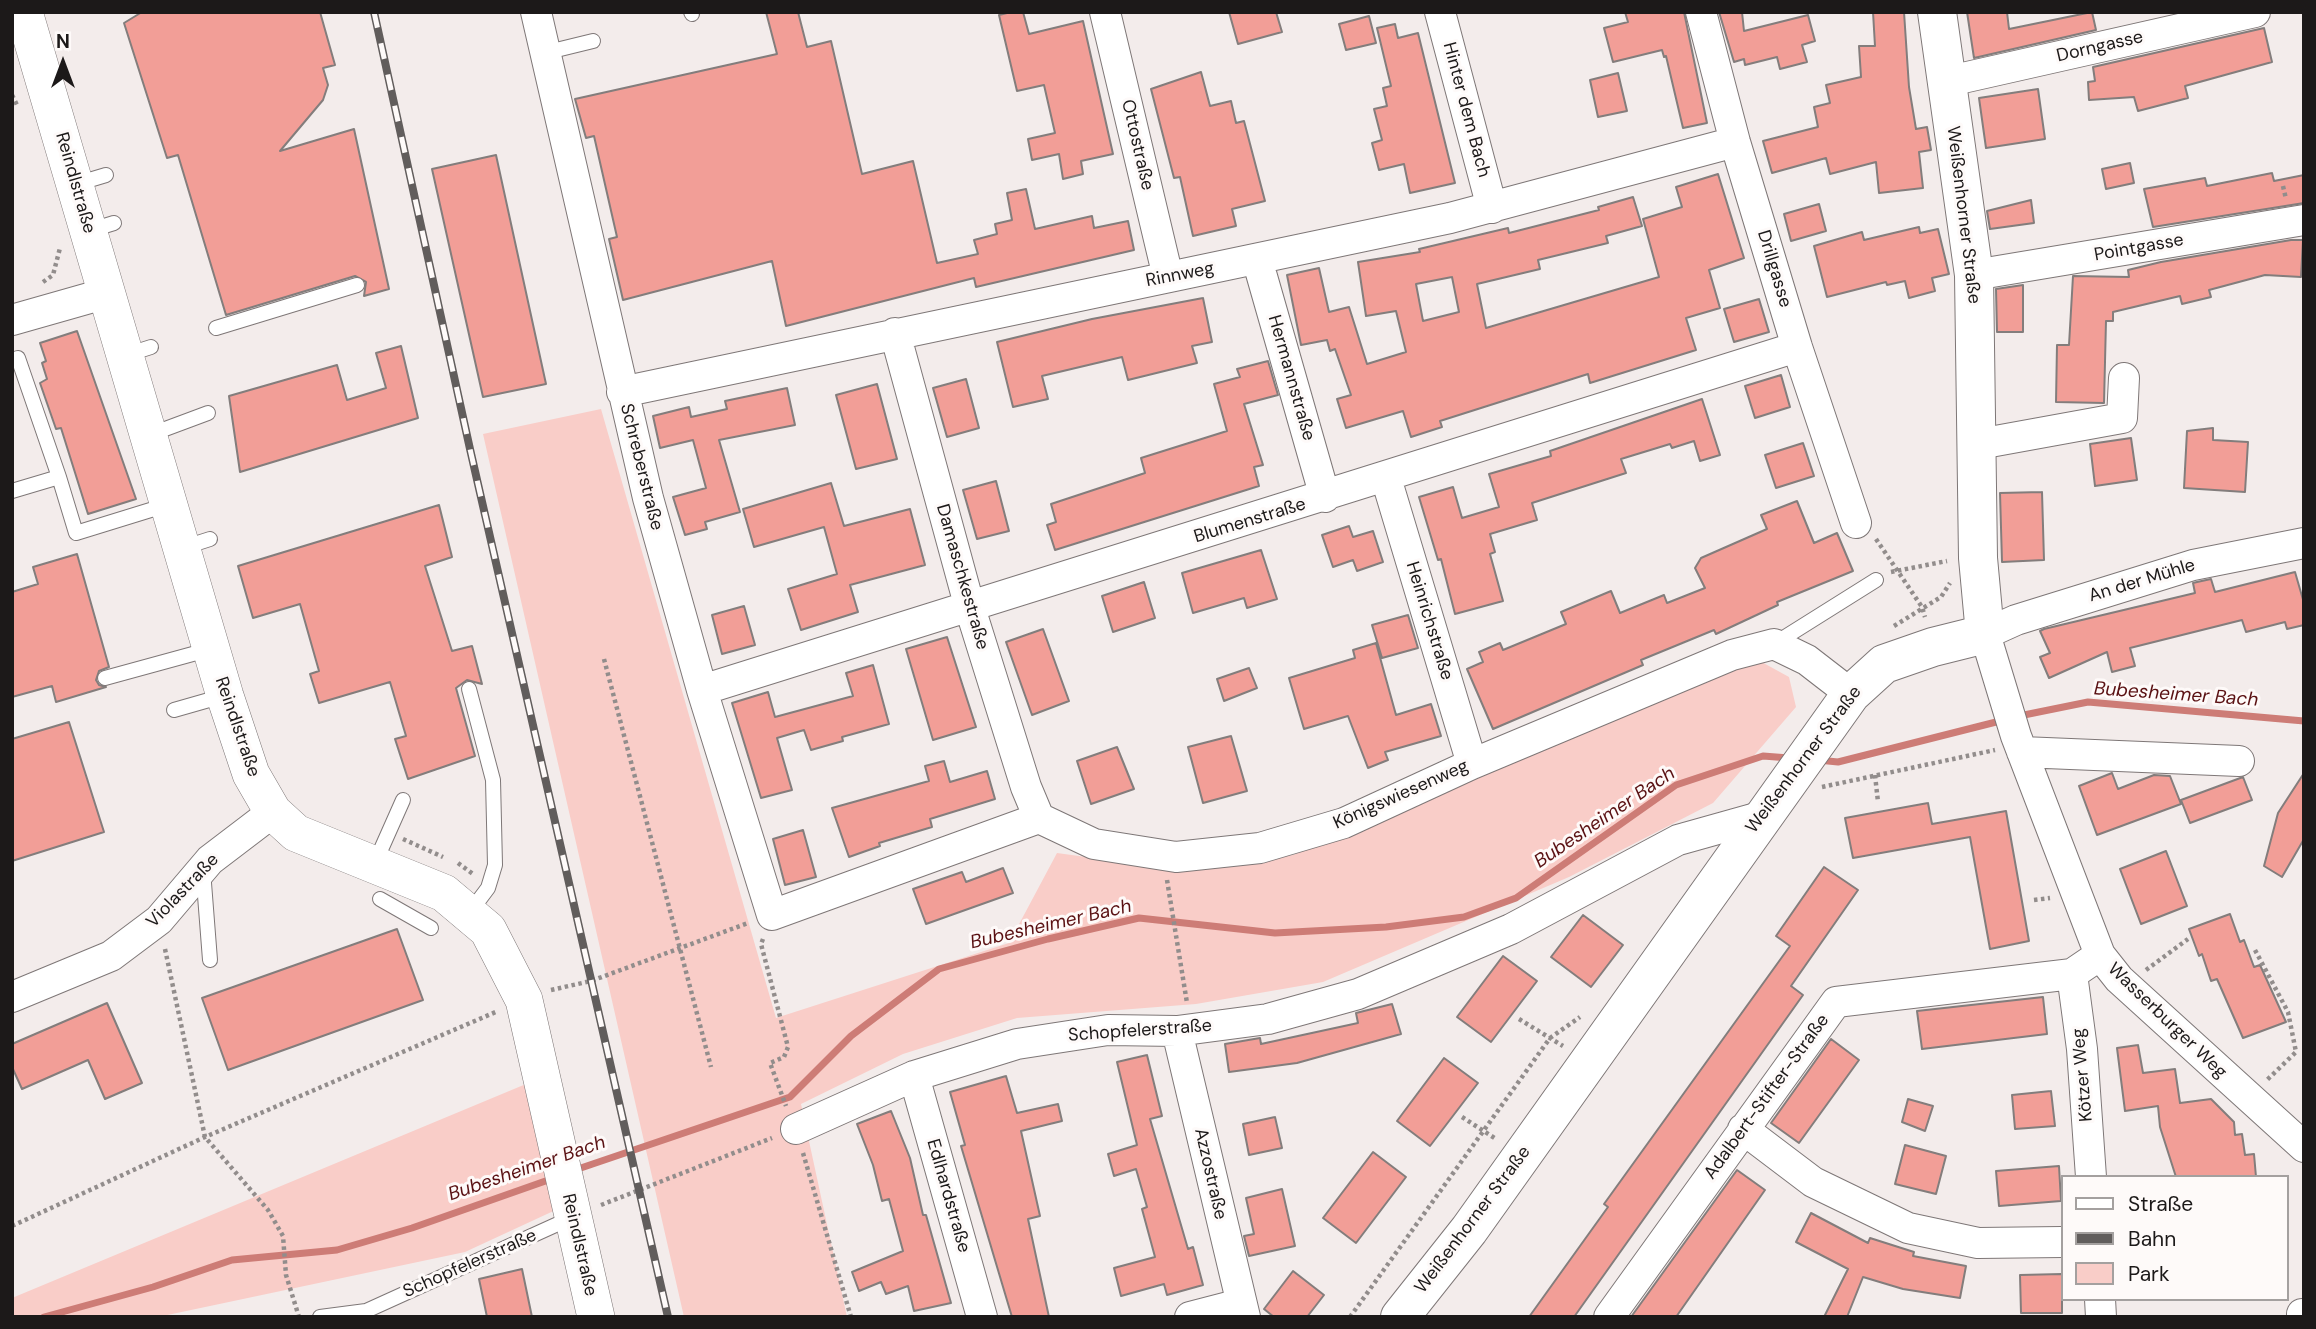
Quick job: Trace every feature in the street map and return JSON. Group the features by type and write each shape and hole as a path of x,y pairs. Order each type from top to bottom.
{"main road":[{"name":"Weißenhorner Straße","path":"1400,1317 1469,1230 1760,817 1799,785 1817,741 1851,694 1884,664 1933,647 1985,634 1978,558 1979,444 1974,275 1937,12"}],"street":[{"name":"Reindlstraße","path":"24,12 91,180 88,232 107,293 138,351 149,435 171,504 196,543 212,649 251,774 273,812 296,833 382,879 444,893 470,912 488,930 536,995 555,1146 596,1317"},
{"name":"Schreberstraße","path":"536,12 548,52 622,392 648,498 702,690 772,915"},
{"name":"Ottostraße","path":"1105,12 1168,277"},
{"name":"Hinter dem Bach","path":"1440,12 1492,208"},
{"name":"Drillgasse","path":"1701,12 1735,142 1797,347 1856,523"},
{"name":"Dorngasse","path":"1945,82 2255,12"},
{"name":"Rinnweg","path":"622,392 1492,208 1735,142"},
{"name":"Pointgasse","path":"1974,275 2304,220"},
{"name":"Hermannstraße","path":"1257,259 1325,497"},
{"path":"12,320 107,293"},
{"name":"Damaschkestraße","path":"895,333 970,608 1026,787 1039,818"},
{"name":"Blumenstraße","path":"702,690 1386,478 1797,347"},
{"path":"1979,444 2122,418 2124,378"},
{"name":"Heinrichstraße","path":"1386,478 1472,764"},
{"name":"An der Mühle","path":"1985,634 2016,620 2193,565 2304,543"},
{"name":"Wasserburger Weg","path":"1985,634 2019,744 2100,955 2125,985 2304,1147"},
{"path":"1774,644 1807,660 1851,694"},
{"name":"Königswiesenweg","path":"1039,818 1094,845 1163,855 1188,856 1273,844 1343,823 1472,764 1732,655 1774,644"},
{"path":"2019,744 2239,761"},
{"name":"Violastraße","path":"12,997 111,956 159,920 203,868 273,812"},
{"name":"Schopfelerstraße","path":"792,1122 914,1076 1017,1044 1108,1030 1184,1030 1268,1019 1358,994 1511,929 1678,840 1760,817"},
{"path":"772,915 1039,818"},
{"path":"2072,974 2100,955"},
{"name":"Adalbert-Stifter-Straße","path":"1609,1317 1836,1002 2072,974"},
{"name":"Kötzer Weg","path":"2072,974 2082,1049 2091,1175"},
{"name":"Azzostraße","path":"1184,1030 1243,1310"},
{"name":"Edlhardstraße","path":"914,1076 982,1317"},
{"path":"1743,1129 1814,1182 1908,1228 1978,1243 2060,1242"},
{"path":"1190,1317 1243,1310"}],"lane":[{"path":"548,52 593,41"},
{"path":"216,328 357,285"},
{"path":"12,359 19,358 76,533 171,504"},
{"path":"149,435 208,413"},
{"path":"12,491 59,477"},
{"path":"1774,644 1876,580"},
{"path":"105,678 212,649"},
{"path":"469,690 493,780 495,854 488,888 470,912"},
{"path":"174,710 225,696"},
{"path":"365,905 382,879 402,800"},
{"path":"203,868 211,960"},
{"path":"382,879 431,928"},
{"name":"Schopfelerstraße","path":"320,1317 366,1311 571,1207"}],"path":[{"path":"12,95 23,118"},
{"path":"40,284 53,275 60,254 88,232"},
{"path":"1856,523 1868,527 1895,569"},
{"path":"604,659 682,947 711,1067"},
{"path":"1799,785 1875,775 2019,744"},
{"path":"1875,775 1878,802"},
{"path":"1163,855 1184,1030"},
{"path":"12,1226 205,1137 536,995 591,981 772,915"},
{"path":"772,915 761,944 788,1047 784,1057 770,1063 792,1122 851,1317"},
{"path":"159,920 205,1137 268,1210 283,1236 286,1275 299,1317"},
{"path":"2125,985 2188,939"},
{"path":"2249,1098 2296,1052 2288,1012 2255,950"},
{"path":"1350,1317 1549,1038 1584,1014"},
{"path":"1519,1019 1588,1062"},
{"path":"1462,1117 1521,1156"},
{"path":"571,1207 792,1122"}],"green space":[{"path":"601,409 776,1018 1009,943 1057,853 1188,871 1293,855 1758,660 1789,677 1796,707 1713,803 1569,877 1323,982 1196,1004 1017,1018 903,1054 801,1104 847,1317 684,1317 483,434"},
{"path":"526,1084 560,1208 465,1252 158,1317 12,1317 12,1298"}],"building":[{"path":"142,12 320,12 335,65 323,68 328,85 323,100 280,151 354,129 389,289 364,296 366,282 355,276 226,315 178,155 167,158 124,23"},
{"path":"766,12 798,12 807,47 831,41 862,174 913,161 937,263 978,254 974,240 997,234 995,224 1012,220 1007,193 1026,189 1035,229 1092,216 1094,228 1128,221 1134,250 976,287 974,278 786,326 772,261 623,300 609,239 617,237 594,136 586,138 575,99 777,54"},
{"path":"1023,12 1029,34 1083,21 1113,154 1081,161 1083,174 1063,179 1059,154 1032,160 1028,139 1055,133 1044,85 1017,91 999,15"},
{"path":"1229,12 1276,12 1282,32 1238,44"},
{"path":"1625,12 1684,12 1707,123 1683,128 1666,56 1664,57 1662,50 1613,62 1604,28 1628,22"},
{"path":"1719,12 1742,12 1744,31 1808,15 1815,41 1802,45 1807,62 1780,69 1777,57 1745,65 1744,59 1734,62"},
{"path":"1873,12 1904,12 1909,87 1916,129 1927,127 1931,150 1919,152 1923,188 1879,193 1876,162 1830,174 1826,158 1772,173 1763,141 1818,127 1814,107 1830,103 1826,85 1861,77 1859,46 1875,46"},
{"path":"1967,12 2007,12 2009,29 2092,12 2096,30 1974,58"},
{"path":"1369,16 1376,43 1346,50 1339,24"},
{"path":"1395,24 1398,38 1418,33 1455,183 1410,193 1404,164 1379,170 1372,143 1382,140 1374,109 1387,106 1383,88 1391,86 1377,28"},
{"path":"2264,28 2272,62 2185,86 2188,98 2138,111 2134,97 2089,100 2088,82 2095,81 2093,67"},
{"path":"1201,72 1210,106 1231,101 1236,123 1244,121 1265,201 1232,209 1236,226 1193,236 1180,177 1174,178 1151,89"},
{"path":"1618,73 1627,111 1598,117 1590,80"},
{"path":"2038,89 2045,139 1986,148 1979,98"},
{"path":"496,155 546,384 483,397 432,169"},
{"path":"2130,163 2134,183 2106,189 2102,169"},
{"path":"2272,173 2274,181 2304,175 2304,203 2153,227 2144,189 2205,178 2207,186"},
{"path":"1718,174 1744,258 1709,270 1720,308 1686,318 1696,350 1590,383 1588,374 1440,421 1442,427 1411,437 1403,411 1346,428 1337,399 1351,395 1335,349 1330,351 1327,340 1301,345 1287,275 1319,268 1329,312 1349,307 1367,364 1406,352 1396,311 1366,316 1358,262 1420,252 1419,249 1508,228 1509,233 1599,210 1598,207 1633,197 1642,226 1606,236 1608,243 1538,260 1540,269 1477,284 1486,328 1659,277 1643,219 1682,207 1676,187","holes":["1452,277 1459,312 1423,321 1416,284"]},
{"path":"2031,200 2034,223 1990,229 1987,211"},
{"path":"1819,204 1826,231 1791,241 1784,214"},
{"path":"1919,227 1920,233 1938,229 1949,274 1932,278 1935,291 1909,298 1905,281 1887,285 1886,282 1827,297 1814,246 1862,232 1864,240"},
{"path":"2303,240 2301,277 2265,275 2209,290 2211,297 2182,304 2180,296 2113,312 2113,321 2106,321 2104,403 2056,402 2057,345 2069,345 2073,276 2129,277 2128,270 2161,262"},
{"path":"2023,285 2023,332 1997,332 1996,289"},
{"path":"1203,298 1212,342 1192,346 1197,363 1128,380 1122,357 1042,376 1048,399 1013,407 997,342 1092,319"},
{"path":"1759,299 1769,332 1734,342 1724,309"},
{"path":"77,331 136,499 88,514 61,428 56,429 40,383 47,379 42,363 46,361 40,343"},
{"path":"401,346 418,418 240,472 229,396 337,365 347,400 386,388 376,353"},
{"path":"1268,361 1278,395 1244,404 1263,465 1254,467 1259,486 1055,550 1047,525 1056,522 1051,504 1145,473 1141,458 1227,431 1214,384 1240,377 1237,369"},
{"path":"1781,375 1790,407 1755,418 1745,386"},
{"path":"966,379 979,428 947,437 933,388"},
{"path":"877,384 897,459 856,469 836,395"},
{"path":"787,388 795,425 719,440 740,512 705,522 707,529 685,535 673,497 706,488 693,440 660,448 653,416 689,407 691,417 727,409 725,401"},
{"path":"1702,399 1720,455 1700,461 1694,441 1672,448 1670,444 1621,459 1626,473 1532,503 1537,520 1490,534 1495,552 1490,554 1503,601 1455,614 1441,559 1438,560 1419,497 1453,487 1462,518 1499,507 1489,474 1551,456 1550,451"},
{"path":"2213,428 2213,440 2248,442 2245,492 2184,488 2187,431"},
{"path":"2131,438 2137,480 2095,486 2090,444"},
{"path":"1803,443 1814,476 1776,488 1765,455"},
{"path":"996,481 1009,531 977,539 963,490"},
{"path":"831,483 844,526 910,509 925,565 850,585 858,612 801,630 788,589 837,574 824,527 754,547 743,509"},
{"path":"2042,492 2044,560 2002,562 2000,493"},
{"path":"1797,501 1814,543 1837,533 1853,571 1777,602 1778,605 1716,634 1714,630 1641,660 1643,665 1493,729 1467,669 1483,662 1479,652 1500,643 1503,650 1566,624 1561,612 1611,591 1620,613 1664,595 1667,603 1705,588 1695,568 1701,558 1767,529 1761,515"},
{"path":"439,505 452,557 425,566 452,651 472,646 482,684 467,680 456,688 475,756 408,779 395,739 406,736 390,682 319,703 310,674 319,671 300,604 253,618 238,566"},
{"path":"1349,526 1353,537 1373,531 1383,562 1357,571 1353,560 1333,567 1322,535"},
{"path":"1261,550 1277,599 1247,608 1244,598 1193,613 1182,573"},
{"path":"77,554 109,667 99,671 96,680 99,685 106,687 56,702 52,686 12,697 12,592 38,584 33,567"},
{"path":"2295,572 2304,603 2304,625 2287,629 2285,622 2246,632 2242,620 2130,648 2135,666 2112,672 2107,652 2049,678 2040,657 2050,653 2040,631 2044,629 2195,593 2193,583 2197,582 2211,579 2215,592"},
{"path":"1144,582 1155,618 1113,632 1102,596"},
{"path":"744,606 755,645 722,654 712,615"},
{"path":"1408,615 1418,648 1382,658 1372,625"},
{"path":"1043,629 1069,701 1032,715 1006,642"},
{"path":"947,637 976,727 933,740 906,649"},
{"path":"1376,643 1396,715 1431,704 1441,736 1385,752 1388,760 1368,768 1348,716 1304,729 1289,678 1355,658 1353,650"},
{"path":"873,665 889,724 842,737 843,741 811,750 804,730 777,738 792,790 761,798 732,703 768,692 775,717 853,696 846,673"},
{"path":"1249,668 1257,688 1224,701 1217,679"},
{"path":"69,722 104,832 12,861 12,739"},
{"path":"1231,736 1247,791 1203,803 1188,747"},
{"path":"1117,747 1134,789 1091,804 1077,761"},
{"path":"944,761 950,782 987,771 995,799 930,819 932,827 879,843 880,846 849,857 832,808 929,781 925,766"},
{"path":"2112,773 2118,789 2154,775 2170,776 2181,804 2097,835 2079,786"},
{"path":"2304,773 2304,839 2282,877 2264,866 2278,813"},
{"path":"2243,777 2252,800 2190,823 2181,800"},
{"path":"1928,803 1932,824 2006,811 2029,941 1990,949 1970,837 1853,858 1845,818"},
{"path":"803,830 816,877 785,885 773,839"},
{"path":"2166,851 2187,906 2141,924 2120,869"},
{"path":"1824,867 1858,890 1791,986 1803,995 1574,1317 1529,1317 1608,1207 1604,1204 1790,946 1776,936"},
{"path":"1003,868 1013,893 926,924 913,889 962,872 966,882"},
{"path":"2230,914 2240,942 2244,940 2254,967 2260,965 2286,1022 2243,1038 2217,979 2211,981 2202,954 2199,956 2189,929"},
{"path":"1583,915 1623,945 1591,987 1551,957"},
{"path":"397,929 423,1000 228,1070 202,998"},
{"path":"1503,956 1537,981 1491,1042 1457,1017"},
{"path":"2043,997 2047,1034 1922,1049 1917,1011"},
{"path":"107,1003 142,1083 105,1099 88,1060 22,1089 12,1067 12,1044"},
{"path":"1392,1004 1401,1034 1297,1063 1229,1072 1225,1044 1260,1038 1261,1044 1358,1023 1356,1013"},
{"path":"1831,1039 1859,1060 1799,1143 1771,1123"},
{"path":"2138,1045 2143,1073 2175,1069 2180,1103 2211,1099 2234,1122 2235,1135 2242,1134 2245,1155 2254,1154 2256,1175 2175,1175 2160,1127 2158,1106 2125,1111 2117,1048"},
{"path":"1147,1055 1162,1116 1150,1119 1188,1249 1193,1247 1203,1285 1167,1295 1164,1284 1121,1296 1114,1268 1155,1257 1142,1209 1147,1207 1136,1169 1114,1176 1108,1154 1137,1145 1117,1062"},
{"path":"1444,1058 1478,1083 1430,1146 1397,1121"},
{"path":"1006,1076 1017,1113 1058,1104 1062,1121 1021,1131 1040,1216 1028,1219 1049,1317 1012,1317 961,1146 965,1145 950,1092"},
{"path":"2051,1091 2055,1126 2015,1129 2012,1095"},
{"path":"1908,1099 1933,1106 1925,1131 1902,1122"},
{"path":"891,1111 910,1158 923,1215 926,1215 951,1303 914,1311 908,1286 886,1294 881,1282 859,1291 852,1272 903,1251 889,1199 882,1201 873,1165 857,1124"},
{"path":"1275,1117 1282,1148 1249,1155 1243,1124"},
{"path":"1905,1145 1946,1156 1936,1194 1895,1184"},
{"path":"1373,1152 1406,1177 1356,1243 1323,1218"},
{"path":"2059,1166 2060,1201 1999,1206 1996,1171"},
{"path":"1737,1170 1765,1190 1676,1317 1631,1317"},
{"path":"1282,1189 1295,1246 1249,1256 1244,1236 1254,1234 1246,1198"},
{"path":"1811,1213 1868,1243 1870,1238 1914,1252 1913,1256 1966,1266 1960,1298 1903,1289 1863,1277 1847,1317 1824,1317 1848,1269 1796,1242"},
{"path":"522,1269 532,1317 487,1317 479,1279"},
{"path":"1293,1271 1324,1295 1307,1317 1274,1317 1264,1309"},
{"path":"2060,1274 2062,1313 2021,1313 2020,1275"}],"waterway":[{"name":"Bubesheimer Bach","path":"2019,716 2088,702 2304,721"},
{"name":"Bubesheimer Bach","path":"1818,760 1838,762 2004,720"},
{"name":"Bubesheimer Bach","path":"572,1171 790,1097 851,1036 939,969 1048,939 1139,918 1275,933 1386,927 1464,917 1516,898 1676,785 1763,756 1789,758"},
{"name":"Bubesheimer Bach","path":"44,1317 153,1287 232,1260 337,1250 412,1228 554,1178"}],"railway":[{"path":"374,12 470,449 668,1317"}]}
